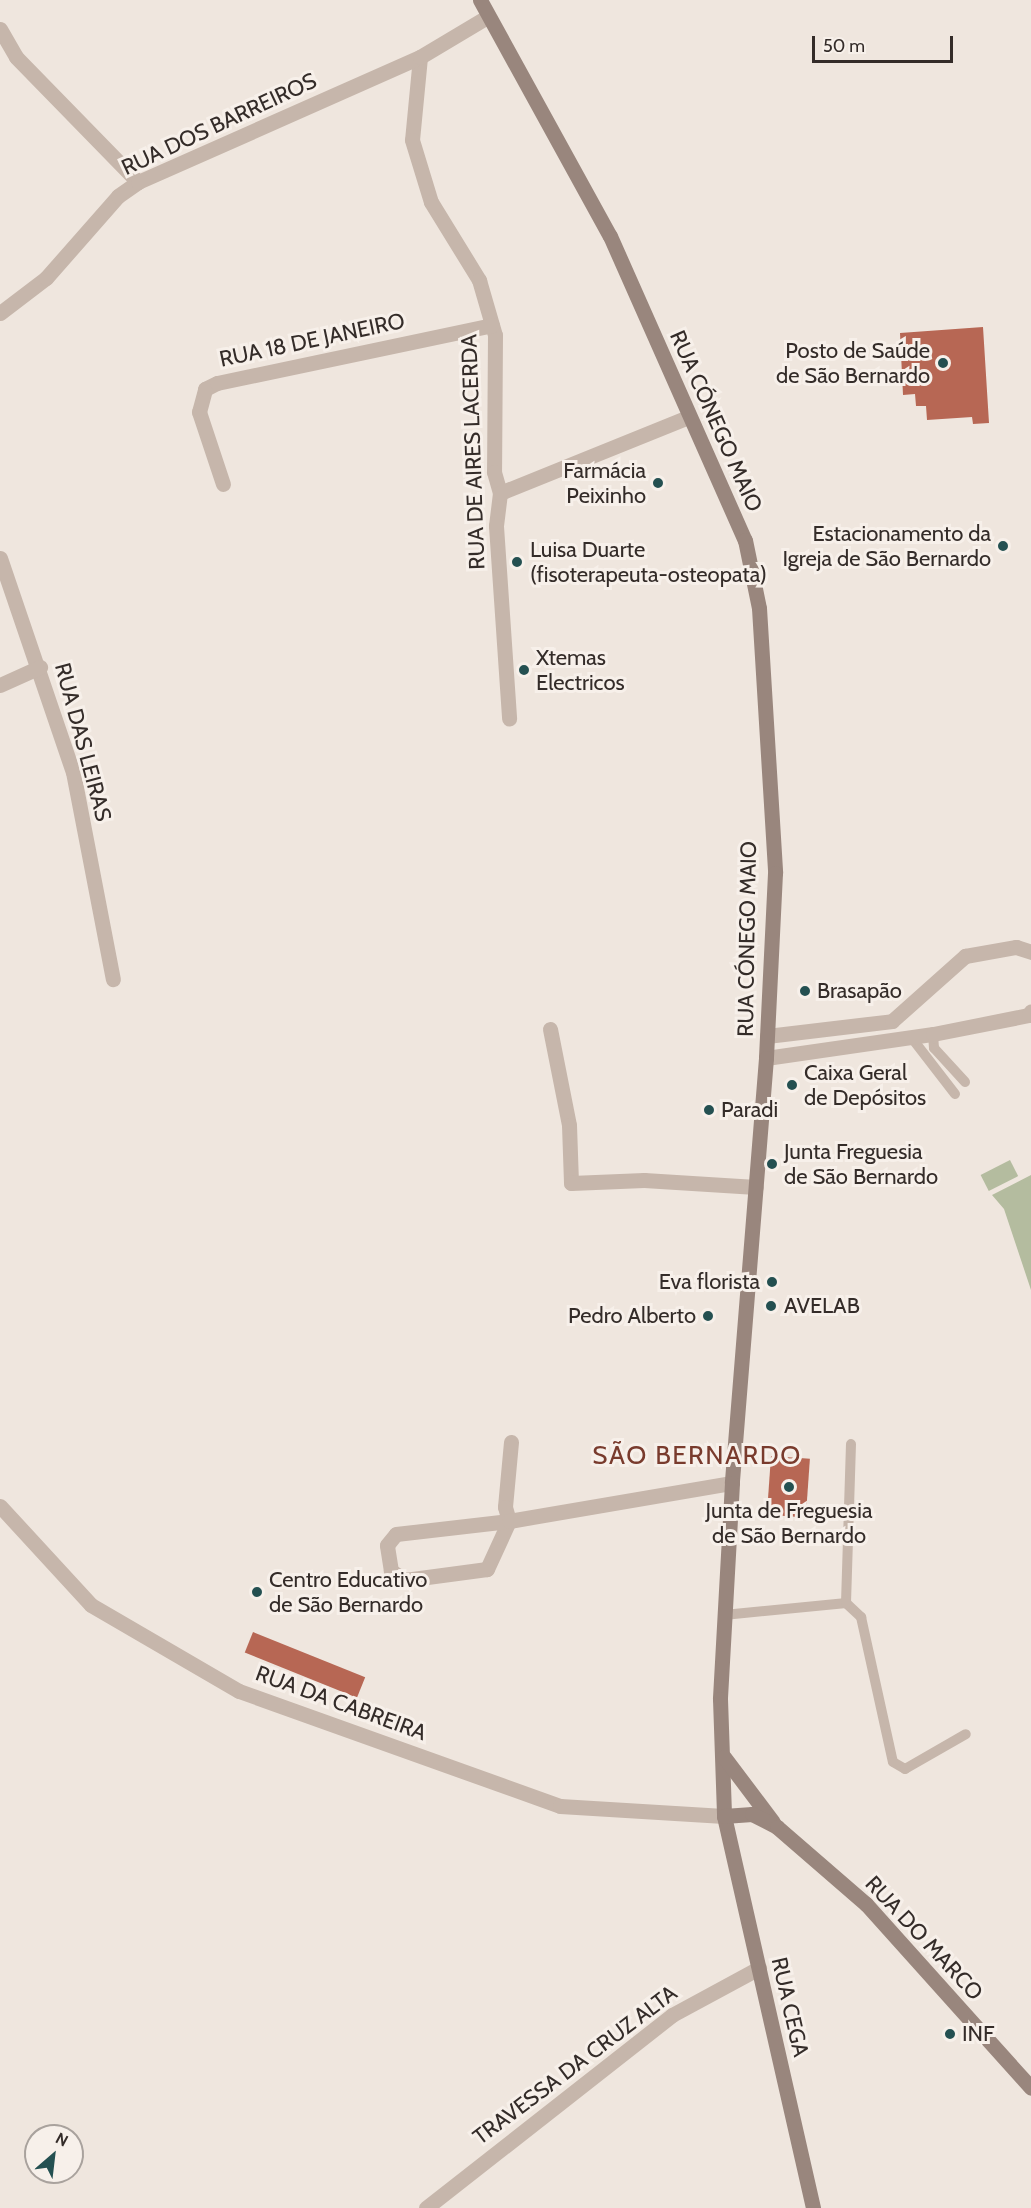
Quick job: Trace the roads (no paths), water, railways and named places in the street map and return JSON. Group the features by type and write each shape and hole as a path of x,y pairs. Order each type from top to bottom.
{"main road":[{"name":"RUA CÓNEGO MAIO","path":"480,0 610,236 688,417 745,540 759,608 775,873 766,1058 732,1483 724,1615 720,1699 724,1757 724,1816"},
{"path":"724,1757 777,1827"},
{"path":"724,1816 752,1814 777,1827"},
{"name":"RUA CEGA","path":"724,1816 813,2208"},
{"name":"RUA DO MARCO","path":"777,1827 866,1904 1031,2088"}],"street":[{"name":"RUA DOS BARREIROS","path":"0,313 46,278 118,196 138,182 420,57 487,16"},
{"path":"0,29 16,57 138,182"},
{"name":"RUA DE AIRES LACERDA","path":"420,57 412,140 431,202 479,280 492,325 494,472 500,493 496,526 509,719"},
{"name":"RUA 18 DE JANEIRO","path":"223,484 199,412 206,389 217,383 492,325"},
{"path":"500,493 688,417"},
{"name":"RUA DAS LEIRAS","path":"0,558 40,667 73,772 113,979"},
{"path":"0,685 40,667"},
{"path":"767,1036 892,1021 965,956 1016,947 1031,952"},
{"path":"766,1058 933,1034 1029,1015 1031,1011"},
{"path":"550,1029 569,1125 572,1183 644,1180 756,1186"},
{"path":"511,1442 505,1506 509,1521 487,1569 405,1580 391,1571 387,1545 396,1534 509,1521 732,1483"},
{"name":"RUA DA CABREIRA","path":"0,1506 91,1605 239,1690 560,1806 724,1816"},
{"name":"TRAVESSA DA CRUZ ALTA","path":"426,2208 672,2015 759,1968"}],"lane":[{"path":"933,1034 934,1048 966,1082"},
{"path":"911,1037 955,1094"},
{"path":"846,1603 851,1444"},
{"path":"724,1615 846,1603 861,1617 893,1762 904,1769 966,1734"}],"place":[{"name":"Posto de Saúde de São Bernardo","path":"943,363"},
{"name":"Farmácia Peixinho","path":"658,483"},
{"name":"Estacionamento da Igreja de São Bernardo","path":"1003,546"},
{"name":"Luisa Duarte (fisoterapeuta-osteopata)","path":"517,562"},
{"name":"Xtemas Electricos","path":"524,670"},
{"name":"Brasapão","path":"805,991"},
{"name":"Caixa Geral de Depósitos","path":"792,1085"},
{"name":"Paradi","path":"709,1110"},
{"name":"Junta Freguesia de São Bernardo","path":"772,1164"},
{"name":"Eva florista","path":"772,1282"},
{"name":"AVELAB","path":"771,1306"},
{"name":"Pedro Alberto","path":"708,1316"},
{"name":"Junta de Freguesia de São Bernardo","path":"789,1487"},
{"name":"Centro Educativo de São Bernardo","path":"257,1592"},
{"name":"INF","path":"950,2034"}],"district":[{"name":"SÃO BERNARDO","path":"697,1456"}]}
